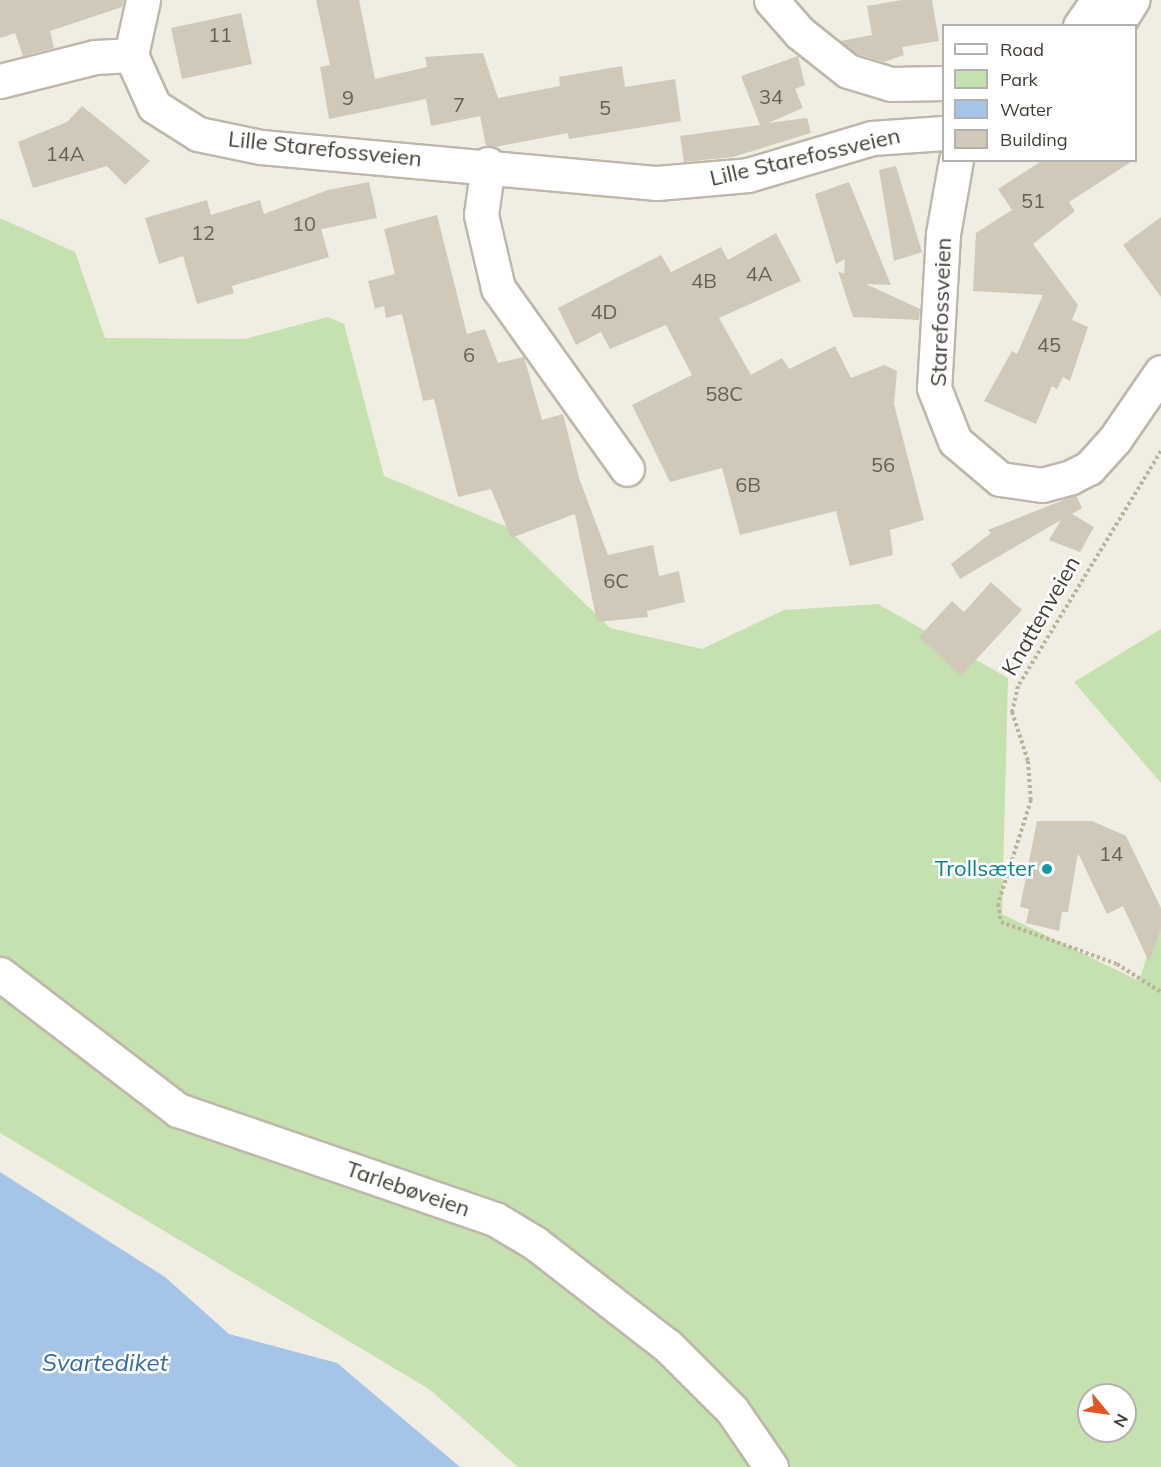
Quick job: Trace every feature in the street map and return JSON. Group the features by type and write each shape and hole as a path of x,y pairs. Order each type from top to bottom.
{"street":[{"path":"0,81 95,57 131,55 144,0"},
{"path":"771,0 800,33 848,71 891,84 942,83"},
{"path":"1081,24 1098,0"},
{"path":"1117,24 1132,0"},
{"name":"Lille Starefossveien","path":"131,55 154,106 198,134 261,147 488,164 657,183 748,175 872,138 942,132"},
{"name":"Starefossveien","path":"956,162 944,234 934,388 955,441 1000,479 1042,485 1071,477 1089,468 1115,439 1161,372"},
{"path":"488,164 481,221 498,288 627,468"},
{"name":"Tarlebøveien","path":"0,974 178,1110 495,1219 535,1243 668,1346 732,1410 771,1467"}],"path":[{"name":"Knattenveien","path":"1161,451 1018,686 1012,712 1028,761 1031,800 998,904 1001,922 1117,964 1161,992"}],"green space":[{"path":"0,218 75,252 105,338 245,339 328,317 344,324 384,476 505,526 610,628 702,649 784,610 878,604 1008,678 1002,914 1139,981 1161,913 1161,1467 518,1467 429,1389 0,1133"},
{"path":"1161,629 1161,783 1074,682"}],"water":[{"name":"Svartediket","path":"0,1172 165,1277 229,1334 337,1363 460,1467 0,1467"}],"building":[{"path":"0,0 124,0 122,7 50,31 54,48 23,56 15,33 0,38"},
{"path":"316,0 359,0 375,79 427,67 425,57 483,53 498,98 560,86 559,77 622,66 625,87 675,79 681,121 569,139 568,133 495,147 486,146 480,116 431,126 426,99 329,119 320,67 330,65"},
{"path":"902,0 932,0 939,41 902,47 904,55 884,62 857,54 840,41 872,35 867,6"},
{"path":"241,13 252,64 182,79 171,28"},
{"path":"798,56 805,85 795,89 803,108 768,123 807,118 811,133 733,157 684,162 680,136 760,125 741,76"},
{"path":"82,106 150,161 125,185 107,166 33,188 18,142 67,122"},
{"path":"1040,162 1131,162 1069,202 1075,211 1033,244 1078,305 1072,320 1088,327 1070,381 1063,377 1057,389 1052,386 1036,424 984,401 1012,351 1017,354 1043,295 973,291 976,233 1012,210 998,189"},
{"path":"896,166 922,252 894,261 879,170"},
{"path":"369,182 377,218 321,229 329,257 232,286 234,293 197,304 183,256 159,264 145,218 207,200 211,215 260,200 264,214 328,190"},
{"path":"849,182 891,285 866,284 920,309 919,320 853,317 838,271 844,274 845,259 836,264 815,194"},
{"path":"437,215 467,334 485,329 498,363 524,357 542,420 563,414 579,478 608,555 653,545 659,576 679,571 685,602 647,611 648,617 597,622 575,514 511,538 491,489 458,497 434,399 423,401 402,314 386,318 384,306 375,309 368,281 395,274 384,229"},
{"path":"1161,217 1161,297 1123,245"},
{"path":"776,233 801,281 719,318 751,375 782,358 789,369 835,346 851,378 884,365 897,371 894,404 924,520 890,530 893,555 850,566 836,511 740,535 722,468 670,482 632,405 692,375 666,325 610,349 601,332 576,345 558,308 661,255 671,272 721,247 728,260"},
{"path":"1076,495 1082,508 1072,514 1094,527 1080,552 1049,540 1061,520 960,579 951,564 991,533 988,530"},
{"path":"991,582 1022,610 961,676 919,637 952,601 964,612"},
{"path":"1037,821 1092,821 1126,836 1161,908 1161,929 1149,962 1123,906 1107,914 1078,853 1068,912 1062,912 1059,931 1026,923 1029,909 1020,907"}],"place":[{"name":"Trollsæter","path":"1047,869"}]}
